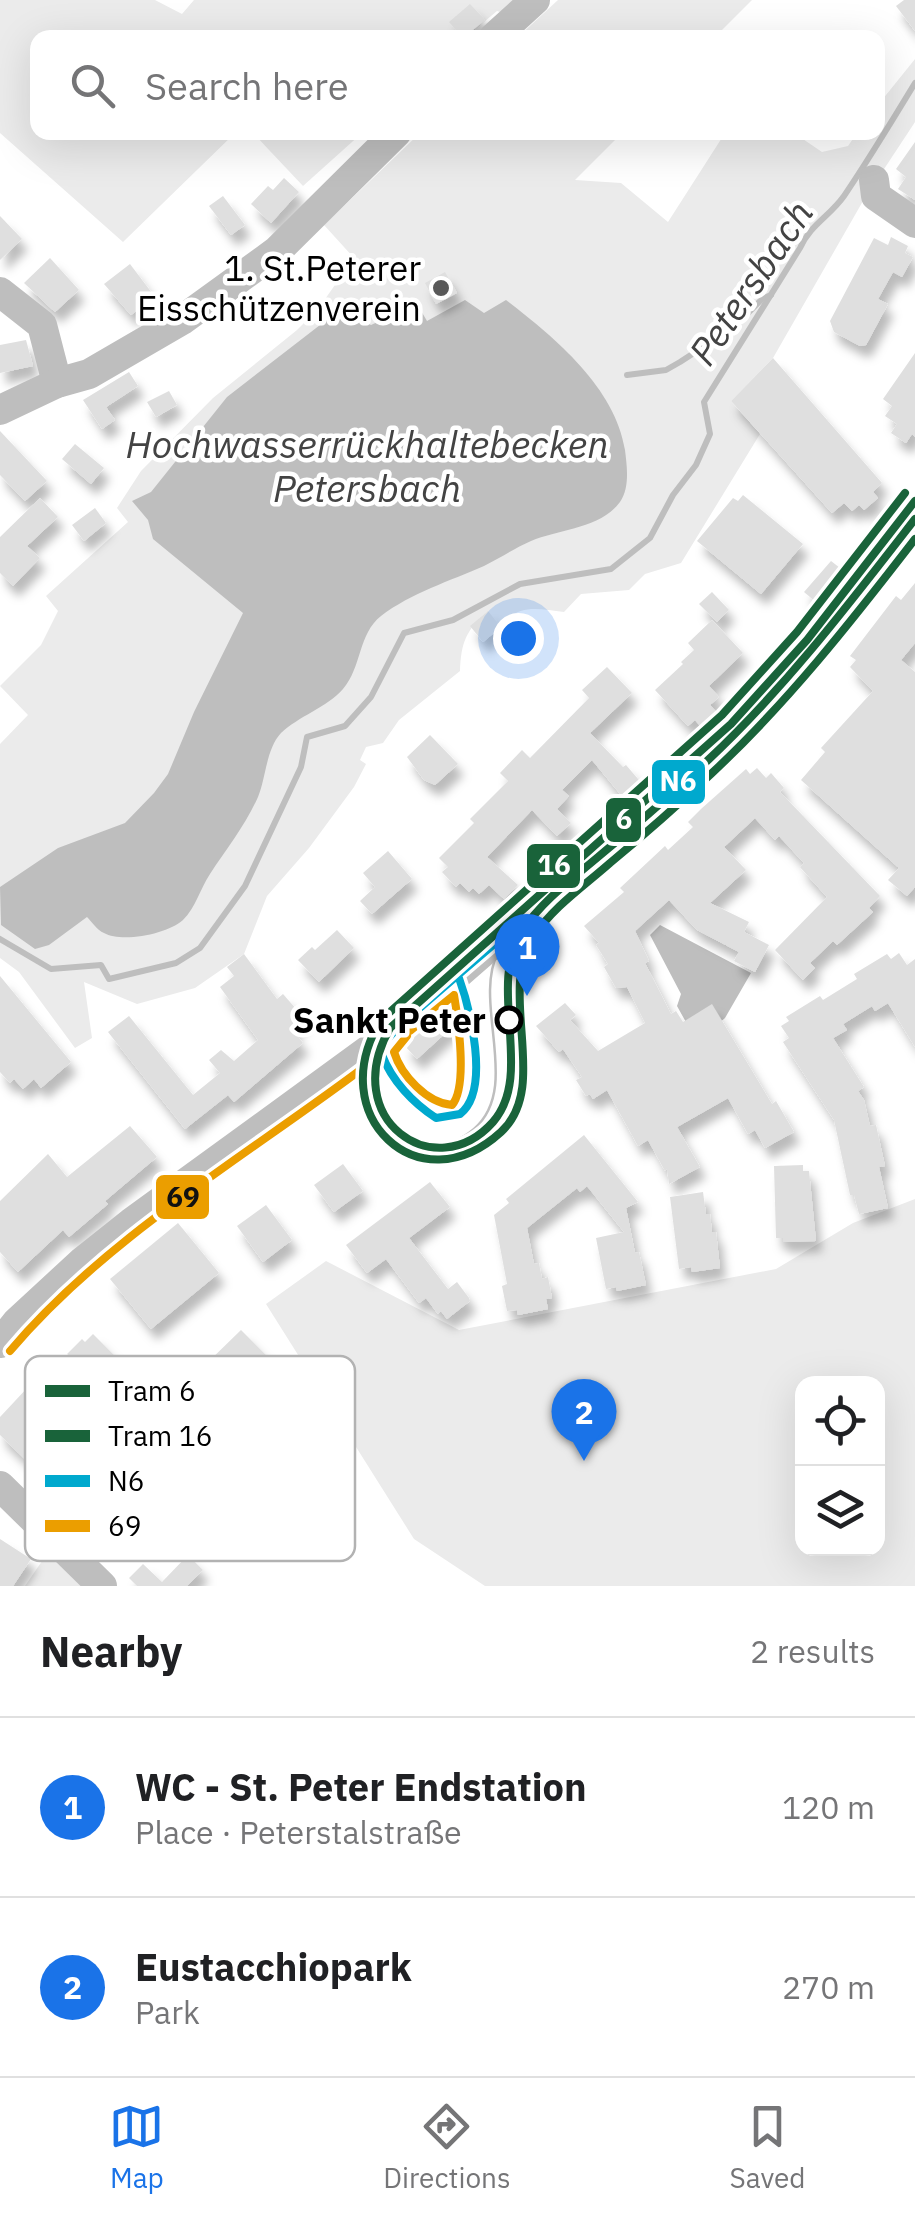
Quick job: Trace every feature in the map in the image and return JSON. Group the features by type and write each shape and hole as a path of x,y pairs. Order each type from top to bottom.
{"street":[{"path":"502,30 535,0"},
{"path":"0,410 57,383 89,374 182,320 277,251 389,140"},
{"path":"874,180 876,196 915,223"},
{"path":"0,292 42,325 57,383"},
{"path":"0,1343 69,1274 131,1223 398,1027 682,778 791,668 915,511"},
{"path":"0,1486 25,1511"},
{"path":"76,1561 102,1586"}],"shaded area":[{"path":"0,0 155,0 182,14 194,0 520,0 497,11 474,30 30,30 30,140 228,140 123,242 0,133"},
{"path":"558,0 752,0 722,30 526,30"},
{"path":"915,59 915,122 863,201 773,358 731,401 760,434 681,563 645,574 629,590 581,594 564,612 521,611 501,627 487,612 466,638 460,671 399,720 383,743 366,747 360,760 366,764 354,787 267,896 244,954 195,988 137,1004 84,982 92,1038 75,1048 19,972 0,958 0,744 28,715 0,686 41,645 58,611 46,596 128,522 117,508 141,471 213,398 318,309 354,258 324,225 413,140 615,140 575,180 621,183 668,222 721,140 804,140 822,152 848,146 852,140 885,140 885,96"},
{"path":"260,140 354,140 303,186"},
{"path":"915,1199 915,1586 485,1586 414,1539 355,1445 355,1356 299,1356 266,1304 326,1261 459,1330 776,1269 853,1223"},
{"path":"42,1561 64,1561 90,1586 25,1586"}],"water":[{"name":"Hochwasserrückhaltebecken Petersbach","path":"465,300 484,313 506,300 562,347 596,385 619,427 625,450 627,484 620,502 602,518 531,541 418,594 381,616 368,632 343,689 288,727 276,740 253,808 183,920 156,933 122,937 101,932 87,917 49,945 35,949 1,925 0,887 58,848 125,823 154,793 168,774 243,613 153,539 148,520 132,501 151,492 227,397 342,308 371,325 417,304 427,321"},
{"path":"660,925 751,973 725,1018 697,1042 677,1006 681,994 650,935"}],"building":[{"path":"904,0 915,0 915,31 896,6"},
{"path":"470,4 485,20 473,30 456,30 449,22"},
{"path":"915,142 915,200 898,189 906,177 896,169"},
{"path":"284,178 299,192 271,223 251,204 268,186 273,190"},
{"path":"223,196 245,225 231,235 209,206"},
{"path":"0,216 22,239 0,260"},
{"path":"891,237 908,246 905,253 913,257 902,277 893,272 878,299 888,304 866,345 860,346 834,332 830,321 874,238 888,245"},
{"path":"50,258 79,290 55,312 24,283"},
{"path":"130,264 155,297 131,315 104,284"},
{"name":"1. St.Peterer Eisschützenverein","path":"445,272 457,293 436,304 425,283"},
{"path":"26,340 33,366 0,373 0,345"},
{"path":"915,353 915,437 912,434 906,443 891,433 897,424 885,416 892,406 883,399"},
{"path":"773,358 882,483 873,492 878,498 864,510 859,505 852,511 844,503 832,513 731,401"},
{"path":"129,372 138,386 106,407 115,420 102,429 83,400"},
{"path":"169,391 177,405 156,417 147,402"},
{"path":"0,431 47,481 25,501 0,475"},
{"path":"75,444 104,468 91,484 62,459"},
{"path":"743,495 803,544 761,594 697,541 733,498 738,501"},
{"path":"40,498 58,517 27,546 40,558 13,586 0,573 0,537"},
{"path":"95,508 106,523 84,541 72,525"},
{"path":"831,561 844,571 817,603 804,592"},
{"path":"915,583 915,643 901,660 915,672 915,887 907,896 888,880 899,868 801,780 825,752 821,748 873,691 850,667 856,660 850,656 896,596 901,600"},
{"path":"712,592 729,610 717,622 699,604"},
{"path":"488,611 501,627 483,642 470,626"},
{"path":"712,620 743,653 709,686 719,697 710,705 718,714 702,728 695,720 688,726 655,690 683,664 694,650 688,643"},
{"path":"607,667 632,693 590,733 644,786 626,801 592,760 562,790 569,796 557,809 571,823 557,836 532,810 487,857 518,885 504,899 489,885 479,894 473,888 469,892 460,883 456,887 442,872 448,867 439,858 508,781 500,773 522,750 530,758 589,698 582,690"},
{"path":"430,735 458,764 435,785 424,780 407,757"},
{"path":"757,768 766,778 771,773 784,788 780,792 880,896 869,908 873,912 810,963 815,968 803,980 775,950 827,897 800,867 804,863 755,818 724,847 746,870 710,903 749,922 744,932 769,945 755,972 734,961 739,952 697,930 669,900 635,931 649,961 645,963 671,1014 676,1011 683,1022 712,1004 772,1104 776,1101 794,1132 765,1148 755,1130 748,1134 728,1098 677,1127 700,1167 669,1184 667,1169 648,1140 638,1146 607,1090 593,1099 590,1094 586,1096 576,1080 582,1077 563,1049 559,1052 536,1026 565,1003 576,1015 570,1020 598,1051 645,1023 627,987 616,988 604,967 608,964 596,945 599,943 584,926 624,892 620,888 665,846 668,850 693,827 688,822 701,809 746,769 750,774"},
{"path":"388,851 412,879 372,914 360,901 375,887 363,873"},
{"path":"337,930 354,948 319,982 298,960"},
{"path":"899,953 907,965 915,959 915,1047 888,1003 875,1011 872,1006 843,1024 847,1030 833,1038 864,1087 858,1091 870,1126 876,1125 885,1166 879,1167 888,1208 859,1214 854,1195 850,1195 834,1120 783,1042 789,1038 781,1026 789,1021 786,1017 857,979 854,974 887,954 891,959"},
{"path":"244,954 277,999 283,994 304,1018 291,1029 303,1043 234,1102 228,1095 185,1129 108,1032 129,1016 193,1095 220,1073 209,1060 221,1050 234,1061 258,1040 220,987 234,976 227,967"},
{"path":"0,976 71,1062 41,1088 34,1079 23,1089 0,1072"},
{"path":"449,1006 461,1019 417,1059 404,1045"},
{"path":"130,1126 157,1157 69,1237 63,1230 18,1272 0,1252 0,1201 48,1154 67,1177"},
{"path":"584,1135 638,1202 626,1208 646,1285 617,1291 616,1287 606,1289 596,1238 624,1232 587,1186 580,1192 577,1188 527,1228 534,1264 539,1263 542,1279 548,1277 552,1298 546,1299 548,1309 518,1315 517,1310 507,1311 502,1286 507,1284 494,1215 509,1203 506,1199"},
{"path":"343,1164 363,1191 334,1212 314,1185"},
{"path":"803,1165 803,1171 809,1171 816,1241 783,1242 783,1238 776,1238 774,1166"},
{"path":"430,1182 450,1207 409,1238 448,1289 457,1282 469,1298 447,1319 426,1298 419,1303 386,1259 367,1273 346,1245"},
{"path":"703,1192 706,1214 710,1214 712,1232 716,1232 720,1268 692,1272 691,1267 679,1269 670,1197"},
{"path":"266,1205 292,1240 263,1262 237,1226"},
{"path":"178,1223 219,1273 151,1329 110,1279"},
{"path":"241,1330 267,1356 214,1356"},
{"path":"93,1334 115,1356 67,1354 82,1339 85,1342"},
{"path":"25,1390 25,1459 0,1435 0,1417"},
{"path":"0,1539 30,1561 13,1586 0,1586"},
{"path":"182,1561 194,1561 203,1570 187,1586 137,1586 129,1578 143,1564 162,1582"}],"waterway":[{"name":"Petersbach","path":"885,131 915,83"},
{"name":"Petersbach","path":"0,939 51,969 101,965 109,979 176,963 200,948 245,886 301,767 307,737 345,726 371,697 404,633 453,620 520,584 611,569 650,538 673,495 696,465 710,434 704,402 804,240 844,196 880,140"},
{"path":"627,375 666,370 734,327 771,295"}],"tram line":[{"name":"16","path":"905,493 797,632 722,715 381,1020 366,1055 363,1088 371,1117 388,1140 411,1155 439,1160 470,1153 501,1132 515,1113 522,1090 520,984 524,959 534,936 560,906 687,796 767,718 843,631 915,539"},
{"name":"6","path":"915,501 807,640 731,724 390,1028 377,1061 376,1090 384,1115 400,1134 421,1145 445,1148 470,1140 493,1122 505,1102 510,1080 508,978 512,953 522,931 558,891 736,733 816,644 915,519"},
{"path":"409,1010 385,1040 375,1069 376,1096 386,1119 404,1135 426,1144 450,1142 474,1129 488,1111 494,1091 490,996 491,973 498,952 515,929 551,898"}],"transit line":[{"name":"N6","path":"458,975 472,1027 474,1087 460,1114 436,1118 397,1082 382,1055 383,1044 398,1027 440,990 569,880 653,806 734,728 805,649 915,511"},
{"name":"69","path":"407,1036 394,1052 402,1070 433,1099 452,1105 461,1069 454,995 410,1031"},
{"name":"69","path":"10,1351 49,1309 135,1233 371,1062"}],"place":[{"name":"1. St.Peterer Eisschützenverein","path":"441,288"},
{"name":"WC - St. Peter Endstation","path":"527,996"},
{"name":"Sankt Peter","path":"509,1020"},
{"name":"Eustacchiopark","path":"584,1461"}]}
